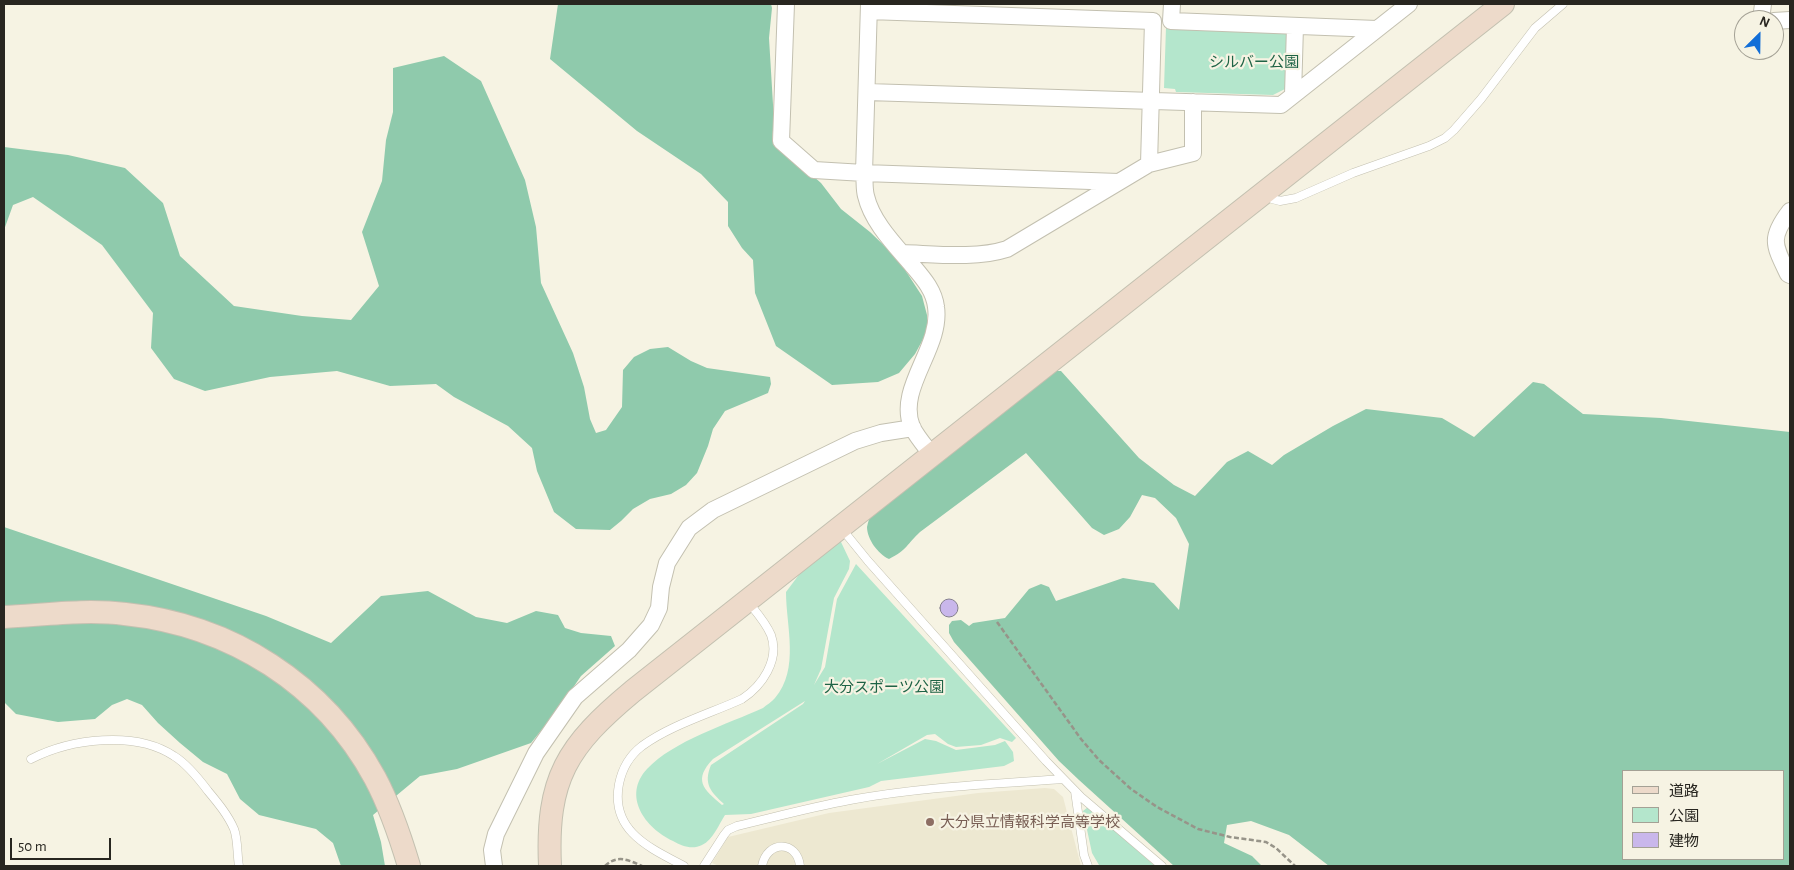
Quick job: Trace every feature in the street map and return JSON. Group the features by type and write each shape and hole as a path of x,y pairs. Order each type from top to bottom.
{"street":[{"path":"786,4 781,141 814,170 864,174 1120,182"},
{"path":"1172,4 1171,21 1377,29"},
{"path":"867,92 1280,105 1408,4"},
{"path":"550,866 550,820 555,792 565,765 580,742 599,720 840,527 1503,4"},
{"path":"932,455 912,428 910,401 914,384 934,336 936,324 934,295 889,238 870,209 865,195 869,8 1153,21 1149,164"},
{"path":"1293,95 1295,26"},
{"path":"902,253 996,253 1007,249 1149,164 1193,153 1193,102"},
{"path":"1790,211 1780,224 1775,244 1790,275"},
{"path":"494,866 492,850 496,834 536,753 575,697 629,650 651,625 659,608 661,587 667,563 689,528 713,510 856,440 881,433 912,428"},
{"path":"4,617 101,612 150,617 201,630 262,657 320,705 345,732 376,780 390,809 409,866"},
{"path":"400,836 404,866"}],"lane":[{"path":"1265,192 1272,199 1287,201 1352,172 1429,146 1445,138 1481,100 1535,28 1563,4"},
{"path":"840,527 911,610 1063,779 1162,866"},
{"path":"684,866 638,840 626,825 618,805 617,792 620,778 628,760 644,745 681,725 742,699 750,694 763,679 773,654 773,643 765,624 747,601"},
{"path":"31,759 44,752 103,740 144,743 174,756 198,778 222,808 235,830 238,866"},
{"path":"704,866 724,834 737,826 830,804 896,793 938,787 1063,779"},
{"path":"1075,791 1084,855 1088,866"},
{"path":"762,866 768,852 772,848 784,847 795,852 800,866"}],"path":[{"path":"997,622 1081,739 1099,760 1131,789 1157,807 1198,829 1230,837 1266,842 1284,854 1294,866"},
{"path":"605,866 615,859 622,858 642,866"}],"shaded area":[{"name":"大分県立情報科学高等学校","path":"1054,789 1063,797 1081,866 719,866 712,863 728,837 829,813 978,793"}],"green space":[{"path":"558,4 771,4 769,38 774,121 772,140 821,183 841,209 870,232 898,259 922,296 927,315 927,332 915,354 899,373 878,382 832,385 776,346 755,293 753,260 742,248 728,226 728,202 701,174 637,131 550,59"},
{"name":"シルバー公園","path":"1166,27 1290,31 1289,87 1273,95 1176,92 1175,89 1164,88"},
{"path":"444,56 481,81 525,180 536,227 541,283 573,353 584,387 590,419 596,433 606,430 622,407 623,370 634,357 650,349 668,347 707,368 770,377 771,384 768,393 725,411 713,429 697,473 686,485 671,494 650,499 633,509 610,530 576,529 554,512 537,471 532,448 508,426 454,397 436,384 390,386 337,371 270,377 205,391 174,379 151,348 153,313 102,245 33,197 13,205 4,230 4,147 68,155 125,168 163,203 180,256 234,306 302,316 351,320 379,286 362,232 382,181 386,140 393,112 393,68"},
{"path":"1048,371 1061,371 1139,458 1174,485 1195,496 1227,462 1248,451 1272,465 1284,455 1366,409 1442,418 1474,437 1533,382 1544,384 1583,414 1661,418 1790,432 1790,866 1329,866 1289,835 1251,821 1227,825 1224,843 1252,856 1262,866 1174,866 1059,761 954,642 949,633 949,625 952,621 961,620 969,626 973,623 1005,618 1029,589 1041,584 1049,587 1056,601 1123,578 1154,583 1179,610 1189,544 1176,518 1155,498 1142,495 1130,517 1119,529 1104,535 1092,528 1026,453 920,532 903,550 889,559 877,550 867,532 872,511"},
{"path":"4,527 266,616 331,643 381,596 428,591 476,617 507,623 536,611 558,615 565,628 581,633 611,636 615,646 581,676 557,711 531,743 457,769 420,776 373,815 381,842 385,866 341,866 333,843 316,829 259,815 240,799 227,774 203,762 158,723 142,705 127,699 112,705 95,719 58,722 16,714 4,702"},
{"name":"大分スポーツ公園","path":"834,541 841,542 850,561 849,569 834,598 821,669 814,685 825,667 837,599 856,564 1016,738 1012,742 1000,738 981,745 956,747 948,744 935,734 927,735 877,764 925,739 936,741 956,750 995,745 1005,741 1013,752 1014,761 1004,766 881,781 869,787 751,814 725,815 713,836 706,843 695,847 687,847 680,844 663,835 646,820 637,800 640,779 647,769 671,750 702,734 763,708 775,698 783,687 789,661 790,647 786,592 804,568","holes":["805,701 711,765 708,783 715,796 724,804 722,805 710,794 703,784 703,773 707,766 713,759"]},
{"path":"1088,807 1155,866 1099,865 1092,853 1083,811"}],"building":[{"path":"945,599 953,599 958,604 956,615 945,617 940,612 940,604"}],"place":[{"name":"大分県立情報科学高等学校","path":"930,822"}]}
